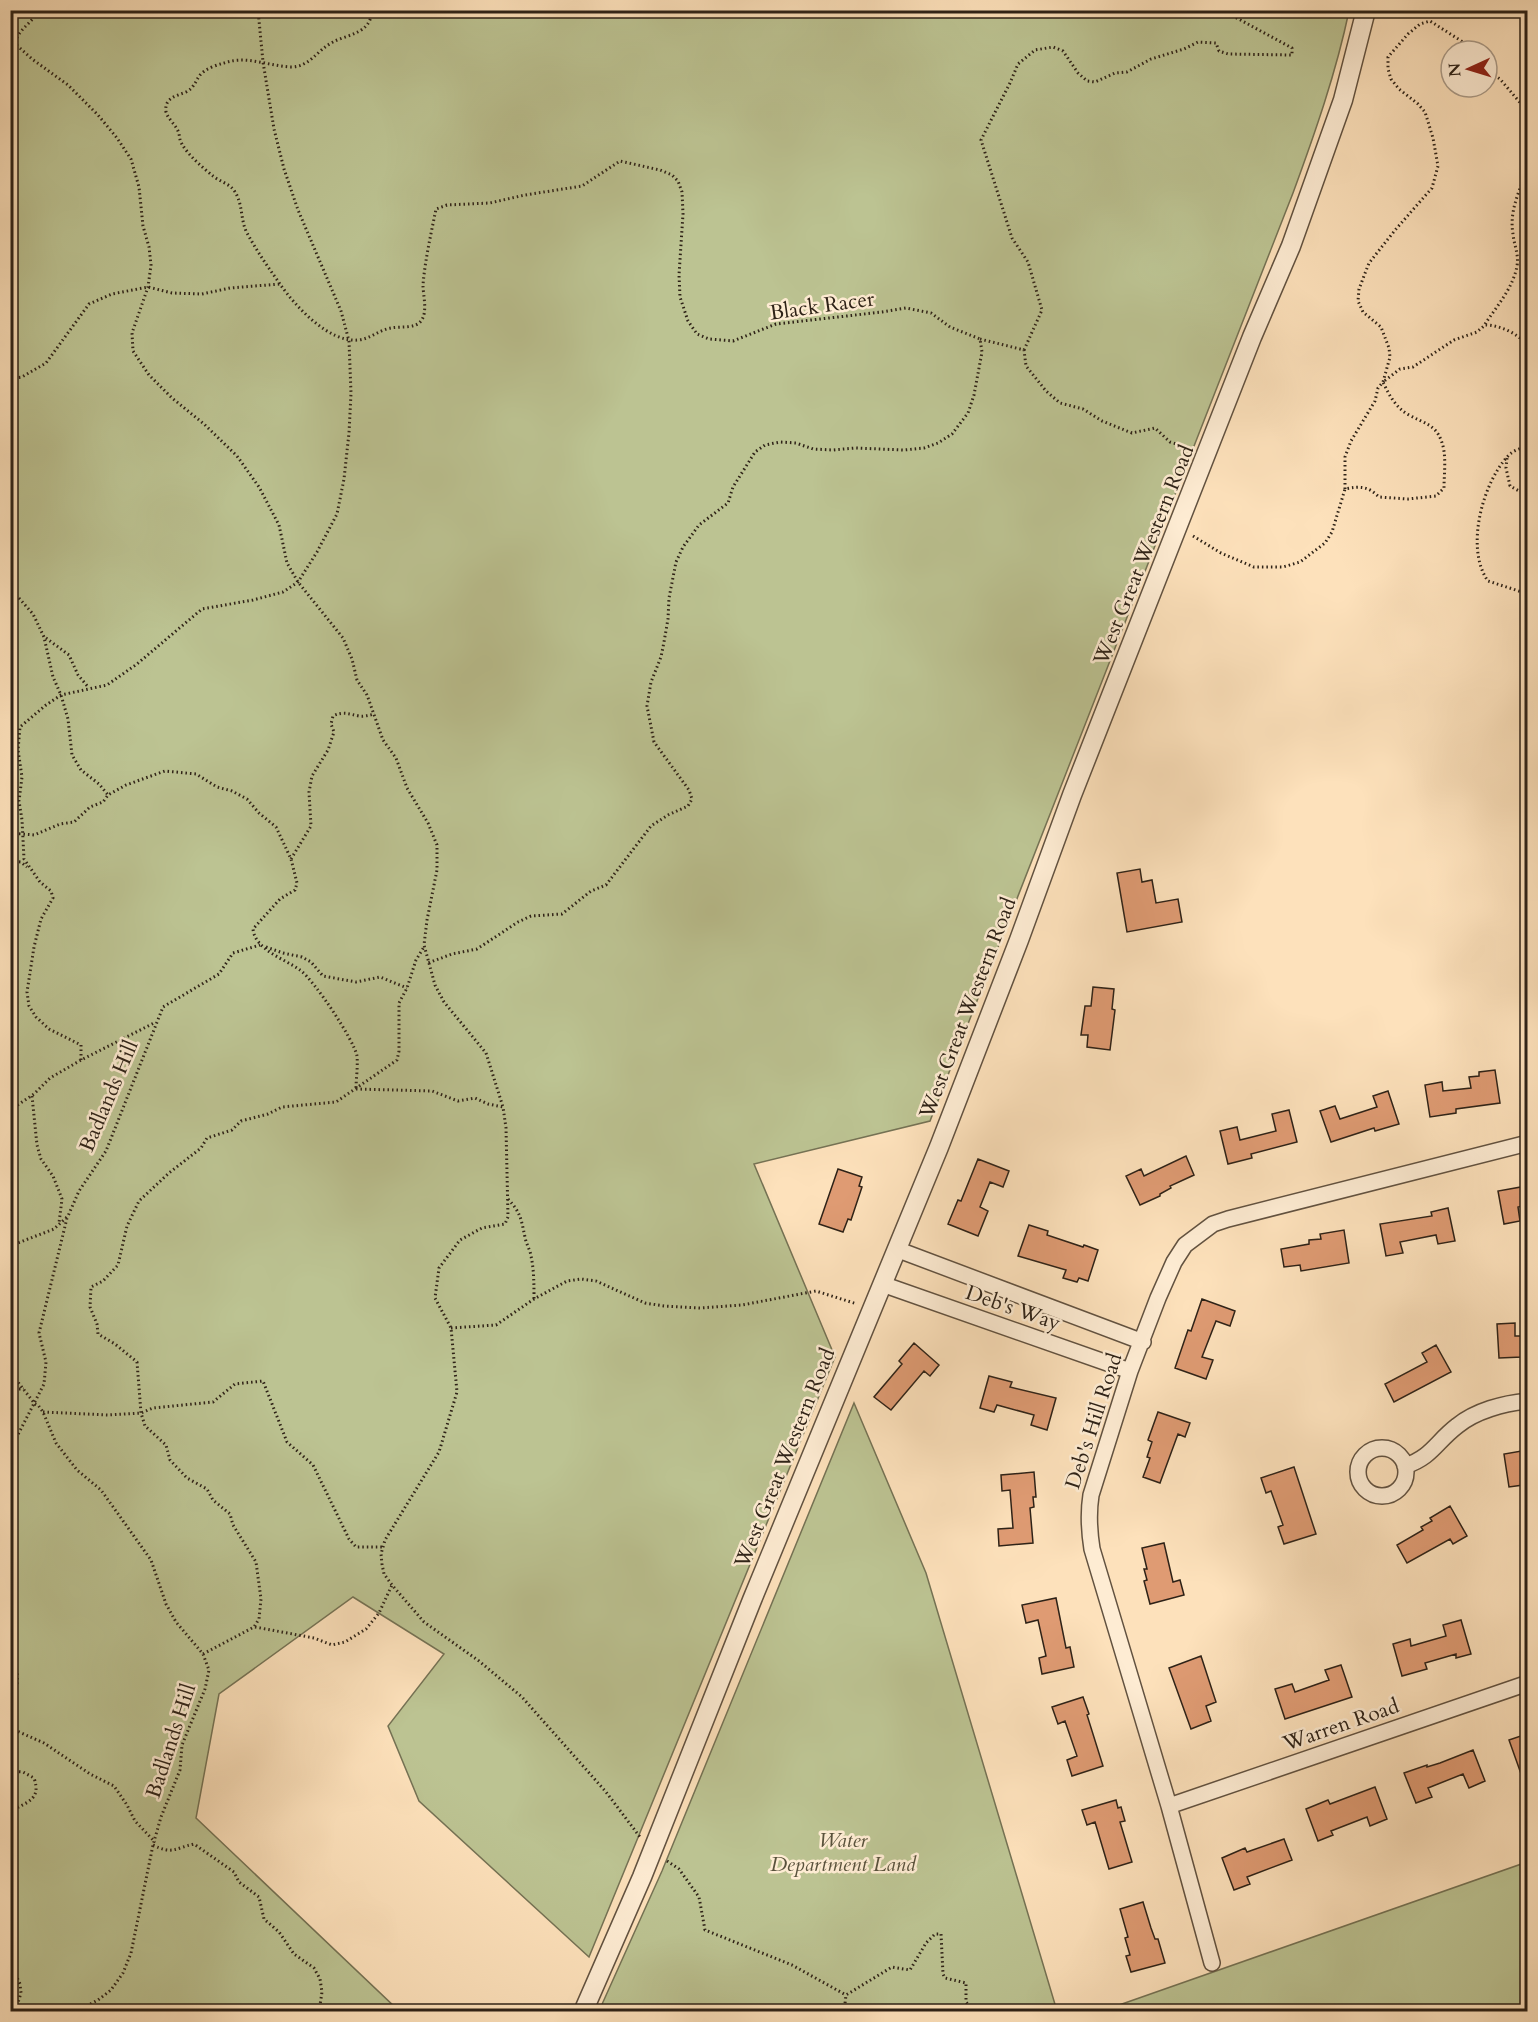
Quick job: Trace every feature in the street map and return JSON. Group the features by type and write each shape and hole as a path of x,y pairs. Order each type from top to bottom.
{"street":[{"name":"West Great Western Road","path":"583,2012 652,1852 867,1318 939,1147 1072,795 1252,337 1291,246 1343,100 1366,10"},
{"name":"Deb's Hill Road","path":"1212,1963 1169,1806 1092,1549 1089,1531 1091,1495 1130,1371 1158,1298 1174,1262 1185,1245 1213,1224 1527,1143"},
{"name":"Deb's Way","path":"896,1249 1143,1342"},
{"name":"Deb's Way","path":"882,1284 1130,1371"},
{"path":"1405,1466 1420,1461 1456,1426 1473,1416 1508,1404 1527,1401"},
{"name":"Warren Road","path":"1169,1806 1527,1683"}],"path":[{"path":"15,42 19,32 33,20 39,10"},
{"path":"81,1060 81,1046 49,1029 36,1017 29,1006 27,992 34,947 41,919 53,898 51,891 40,882 24,859 19,801 22,777 18,750 20,727 61,695 107,685 202,609 283,592 298,582 337,514 345,479 351,393 349,341 340,310 298,210 284,169 274,129 263,62 258,10"},
{"path":"349,341 328,332 290,299 245,229 237,194 231,187 213,176 181,143 179,133 166,110 168,101 175,95 187,92 195,86 201,74 226,62 245,59 292,67 307,63 333,42 355,35 371,17 372,10"},
{"path":"1208,453 1170,442 1155,428 1132,433 1102,421 1083,409 1060,404 1026,366 1024,350 1042,310 1028,262 1012,238 981,140 1018,64 1035,50 1053,47 1063,51 1078,73 1087,81 1095,82 1115,73 1127,72 1151,59 1184,49 1198,42 1216,43 1219,51 1228,54 1292,55 1292,48 1221,10"},
{"path":"1345,489 1359,486 1370,488 1379,497 1408,499 1436,496 1444,488 1445,461 1442,442 1435,429 1402,410 1389,396 1383,382 1390,357 1389,348 1381,327 1364,312 1358,301 1359,289 1370,263 1432,188 1438,166 1425,112 1390,79 1388,57 1408,34 1420,24 1430,21 1458,39"},
{"path":"10,39 68,85 98,115 131,159 139,187 143,226 151,265 148,287 132,333 133,351 149,375 237,456 259,487 279,525 287,563 298,582 343,638 352,659 357,680 375,714 383,740 396,759 407,788 428,823 436,845 437,870 424,945 435,985 444,1002 486,1053 503,1107 506,1128 508,1217 506,1224 482,1228 460,1240 439,1268 435,1298 451,1328 457,1392 439,1452 399,1516 381,1554 384,1574 424,1622 479,1661 522,1697 592,1777 652,1852 679,1869 699,1897 705,1930 792,1965 846,1995"},
{"path":"1499,78 1527,112"},
{"name":"Black Racer","path":"349,341 363,340 377,332 390,328 413,326 421,321 424,314 423,286 436,209 447,205 490,203 582,186 620,161 660,170 672,175 678,181 682,192 683,214 680,297 688,321 697,334 708,339 733,341 776,324 807,322 906,308 931,313 950,327 980,339"},
{"path":"1179,527 1221,553 1254,567 1283,567 1300,562 1325,543 1332,532 1345,489 1345,457 1351,441 1375,401 1378,388 1400,369 1413,367 1454,340 1477,332 1484,326 1513,282 1518,264 1517,249 1512,233 1512,214 1527,170"},
{"path":"10,379 22,377 46,363 89,304 112,294 148,287 172,293 202,294 230,288 280,284"},
{"path":"1484,326 1496,325 1518,337 1527,346"},
{"path":"428,963 452,954 477,949 531,916 562,914 591,891 606,885 651,826 688,806 692,800 689,790 654,742 647,706 651,682 661,657 676,562 683,547 699,525 728,503 733,487 755,452 765,445 780,442 796,443 813,449 881,450 924,448 938,443 952,434 968,413 981,360 980,339 1024,350"},
{"path":"1527,445 1508,456 1489,485 1482,503 1477,534 1479,564 1488,581 1527,594"},
{"path":"1508,456 1506,468 1510,486 1521,492 1527,492"},
{"path":"10,588 33,614 44,637 53,677 68,719 72,755 81,770 99,784 108,795"},
{"path":"44,637 69,655 78,675 89,688"},
{"path":"291,859 311,826 309,792 312,776 328,750 334,732 331,724 333,716 340,713 350,713 361,717 375,714"},
{"path":"10,833 34,836 60,824 74,822 90,807 103,802 108,795 126,785 165,771 196,774 217,787 232,791 247,799 276,827 291,859 297,884 295,890 280,899 253,929 254,937 261,945 302,972 321,995 348,1036 357,1055 357,1089"},
{"path":"10,861 21,862 29,868"},
{"path":"261,945 302,957 311,962 323,976 356,982 380,977 407,988"},
{"name":"Badlands Hill","path":"10,1246 54,1229 68,1216 79,1191 106,1151 163,1007 219,974 233,953 261,945"},
{"path":"10,1372 43,1412 56,1443 77,1470 101,1490 133,1532 151,1560 166,1604 176,1622 203,1654 254,1627 259,1619 261,1599 256,1562 233,1525 230,1514 213,1500 207,1489 187,1478 170,1460 166,1445 146,1426 141,1413 137,1362 115,1344 98,1335 97,1324 90,1307 91,1287 103,1281 118,1265 127,1226 140,1201 169,1173 201,1148 207,1138 232,1130 241,1121 268,1114 282,1107 336,1102 397,1060 399,1004 424,945"},
{"path":"10,1110 32,1096 50,1078 156,1022"},
{"path":"357,1089 432,1091 458,1101 474,1098 503,1107"},
{"path":"32,1096 37,1145 41,1159 53,1176 62,1199 59,1225"},
{"path":"508,1198 523,1220 525,1239 531,1255 534,1299"},
{"path":"10,1449 44,1384 46,1362 39,1333 68,1216"},
{"path":"451,1328 496,1325 534,1299 567,1281 581,1279 596,1281 645,1303 700,1308 742,1305 816,1291 858,1305 867,1318"},
{"path":"43,1412 108,1415 141,1413 153,1408 213,1402 235,1384 262,1381 287,1442 313,1466 349,1539 356,1547 384,1547"},
{"path":"10,1389 24,1389"},
{"path":"254,1627 306,1637 332,1645 345,1642 366,1629 379,1613 392,1585"},
{"name":"Badlands Hill","path":"75,2012 111,1990 123,1973 131,1953 161,1817 180,1770 182,1745 205,1689 209,1670 203,1654"},
{"path":"10,1668 17,1673 17,1682 15,1694 10,1702"},
{"path":"10,1728 44,1743 90,1774 114,1786 135,1821 154,1843 164,1850 175,1851 194,1844 234,1872 239,1882 259,1898 264,1919 279,1932 294,1954 314,1968 320,1979 322,1992 319,2012"},
{"path":"10,1771 22,1772 34,1778 36,1785 35,1795 28,1803 10,1812"},
{"path":"846,1995 892,1967 910,1970 926,1943 935,1934 941,1934 943,1974 945,1978 966,1983 966,2002 978,2012"},
{"path":"10,1962 20,1984 21,1994 15,2012"},
{"path":"844,2012 846,1995"}],"green space":[{"path":"11,10 1349,11 1324,103 1293,193 930,1121 754,1164 835,1357 589,1957 419,1801 388,1726 444,1654 353,1597 219,1694 196,1818 396,2008 404,2011 11,2011"},
{"name":"Water Department Land","path":"854,1403 926,1573 1057,2011 599,2011 662,1871"},
{"path":"1527,1862 1527,2011 1102,2011"}],"building":[{"path":"1140,869 1142,882 1152,880 1156,903 1178,899 1182,922 1127,932 1117,873"},
{"path":"1093,987 1114,989 1112,1009 1115,1010 1110,1050 1087,1047 1088,1035 1081,1035 1085,1006 1091,1006"},
{"path":"1495,1070 1500,1103 1456,1109 1456,1113 1430,1117 1425,1085 1442,1082 1443,1091 1471,1088 1469,1077 1479,1076 1479,1072"},
{"path":"1388,1091 1399,1124 1375,1131 1374,1128 1331,1142 1320,1111 1335,1106 1340,1119 1377,1107 1373,1096"},
{"path":"1289,1110 1297,1142 1251,1154 1252,1158 1228,1164 1220,1131 1237,1127 1240,1140 1276,1131 1272,1114"},
{"path":"1186,1156 1194,1175 1170,1186 1171,1188 1160,1196 1140,1205 1126,1176 1141,1169 1144,1176"},
{"path":"978,1159 1009,1171 1003,1187 990,1182 980,1207 988,1211 978,1236 948,1224 958,1200 961,1201"},
{"path":"838,1169 862,1177 859,1186 862,1187 851,1220 848,1219 843,1232 819,1224"},
{"path":"1521,1187 1521,1190 1527,1189 1527,1205 1518,1207 1520,1221 1504,1224 1498,1191"},
{"path":"1448,1208 1455,1241 1438,1244 1436,1235 1400,1242 1403,1253 1386,1256 1380,1224 1432,1216 1431,1212"},
{"path":"1029,1225 1048,1231 1047,1235 1098,1250 1088,1281 1079,1278 1077,1282 1063,1278 1066,1270 1018,1256"},
{"path":"1344,1230 1349,1263 1301,1271 1300,1265 1284,1267 1281,1249 1309,1244 1309,1240 1321,1239 1320,1234"},
{"path":"1202,1299 1235,1311 1230,1326 1216,1321 1202,1357 1213,1360 1206,1379 1175,1368"},
{"path":"1515,1323 1515,1336 1527,1336 1527,1354 1522,1354 1522,1357 1499,1358 1497,1324"},
{"path":"914,1343 939,1365 930,1376 924,1371 891,1410 874,1397 902,1364 899,1361"},
{"path":"1436,1345 1451,1372 1394,1402 1385,1384 1427,1362 1422,1353"},
{"path":"989,1376 1012,1382 1010,1387 1056,1398 1047,1430 1031,1425 1034,1415 997,1405 994,1412 980,1408"},
{"path":"1158,1412 1190,1423 1185,1437 1178,1434 1160,1483 1143,1477 1150,1458 1147,1457 1152,1442 1148,1440"},
{"path":"1527,1450 1527,1470 1521,1471 1523,1485 1509,1487 1504,1454"},
{"path":"1294,1467 1316,1534 1284,1544 1278,1527 1283,1525 1271,1491 1266,1493 1261,1478"},
{"path":"1034,1472 1036,1497 1033,1497 1034,1507 1030,1508 1033,1543 999,1546 998,1529 1013,1528 1010,1490 1002,1491 1001,1475"},
{"path":"1450,1506 1467,1536 1453,1544 1450,1539 1407,1563 1397,1545 1423,1530 1421,1527 1432,1521 1430,1518"},
{"path":"1164,1543 1173,1582 1180,1580 1184,1595 1150,1604 1144,1581 1147,1580 1144,1569 1147,1569 1142,1548"},
{"path":"1056,1598 1066,1648 1070,1647 1074,1667 1042,1674 1039,1658 1046,1656 1038,1620 1026,1623 1022,1605"},
{"path":"1461,1620 1471,1654 1456,1658 1456,1654 1425,1663 1427,1669 1402,1676 1393,1644 1410,1639 1411,1646 1446,1636 1443,1625"},
{"path":"1201,1656 1216,1702 1206,1706 1211,1721 1191,1729 1169,1668"},
{"path":"1341,1665 1352,1697 1285,1719 1275,1689 1292,1684 1295,1692 1329,1680 1325,1670"},
{"path":"1083,1697 1103,1766 1072,1776 1067,1760 1077,1756 1065,1721 1058,1724 1052,1707"},
{"path":"1527,1734 1527,1785 1525,1785 1509,1740"},
{"path":"1473,1750 1485,1781 1469,1788 1463,1774 1428,1788 1432,1797 1416,1803 1404,1773 1440,1763"},
{"path":"1375,1787 1387,1819 1370,1826 1367,1817 1331,1831 1333,1835 1318,1841 1306,1809 1328,1800 1330,1804"},
{"path":"1116,1800 1118,1808 1121,1807 1125,1821 1120,1822 1132,1862 1109,1869 1095,1822 1087,1825 1082,1810"},
{"path":"1284,1839 1292,1860 1247,1877 1250,1884 1234,1890 1222,1858 1245,1848 1247,1852"},
{"path":"1143,1902 1165,1963 1131,1972 1126,1956 1130,1955 1125,1938 1128,1937 1120,1909"}]}
